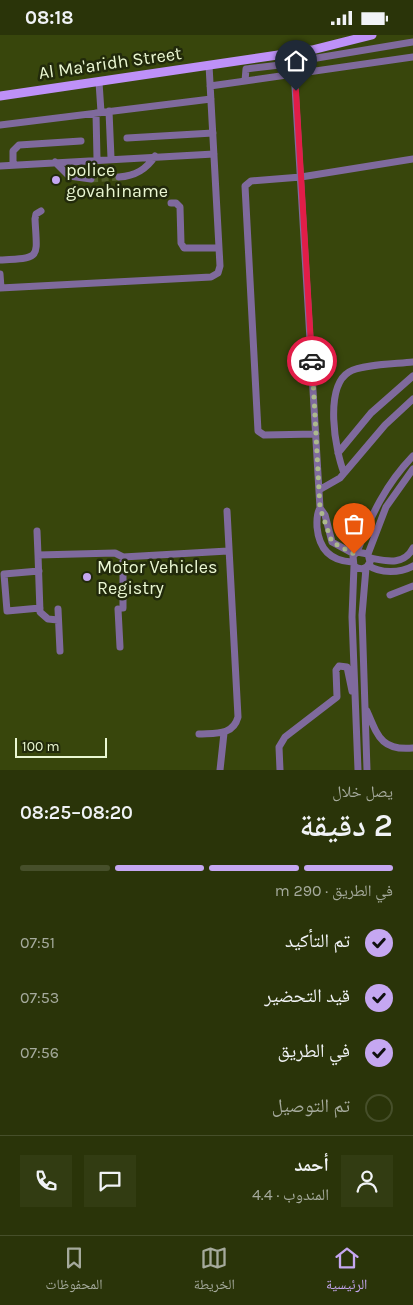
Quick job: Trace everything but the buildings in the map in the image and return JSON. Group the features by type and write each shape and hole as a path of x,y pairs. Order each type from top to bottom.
{"main road":[{"name":"Al Ma'aridh Street","path":"0,96 293,53 372,35"}],"lane":[{"path":"309,72 308,63 311,59 413,42"},
{"path":"293,53 320,508 332,542 356,553 368,561 375,569 400,571 413,566"},
{"path":"210,86 413,57"},
{"path":"0,273 0,288 214,276 220,269 209,65"},
{"path":"245,81 246,69 280,65 283,67 285,75"},
{"path":"99,82 102,112 111,158"},
{"path":"0,125 211,99"},
{"path":"96,159 102,112"},
{"path":"127,138 213,133"},
{"path":"13,165 13,151 19,145 81,141"},
{"path":"0,166 111,158 214,154"},
{"path":"119,177 143,170 155,156"},
{"path":"316,434 264,435 258,431 245,186 251,181 301,177 413,159"},
{"path":"55,162 70,176 91,179"},
{"path":"171,203 176,203 180,207 181,243 184,248 219,248"},
{"path":"0,261 29,259 34,255 36,250 35,219 36,214 41,211"},
{"path":"344,473 338,453 334,401 335,389 341,378 350,371 413,362"},
{"path":"338,453 371,413 413,376"},
{"path":"319,491 335,482 385,425 413,399"},
{"path":"358,770 352,604 353,564 377,502 399,470 413,456"},
{"path":"367,770 362,609 368,561 386,507 413,469"},
{"path":"320,508 317,521 319,542 323,549 335,558 362,569 368,561"},
{"path":"199,734 224,733 234,727 238,714 227,511"},
{"path":"37,531 40,612 48,619 58,620"},
{"path":"368,561 394,561 406,557 413,548"},
{"path":"38,555 115,553 124,557 228,551"},
{"path":"120,647 124,557"},
{"path":"39,571 4,575 7,611 40,608"},
{"path":"390,595 413,585"},
{"path":"58,609 60,651"},
{"path":"280,770 279,747 285,737 337,697 336,670 339,665 347,667 351,690 355,698"},
{"path":"366,706 375,729 386,745 395,749 413,748"},
{"path":"220,770 224,733"}],"tunnel":[{"path":"91,179 119,177"}],"way so far":[{"path":"312,361 320,508 323,511 328,537 336,546 354,554"}],"place":[{"name":"police govahiname","path":"56,180"},
{"name":"Motor Vehicles Registry","path":"87,577"}],"route":[{"path":"296,91 312,361"}]}
